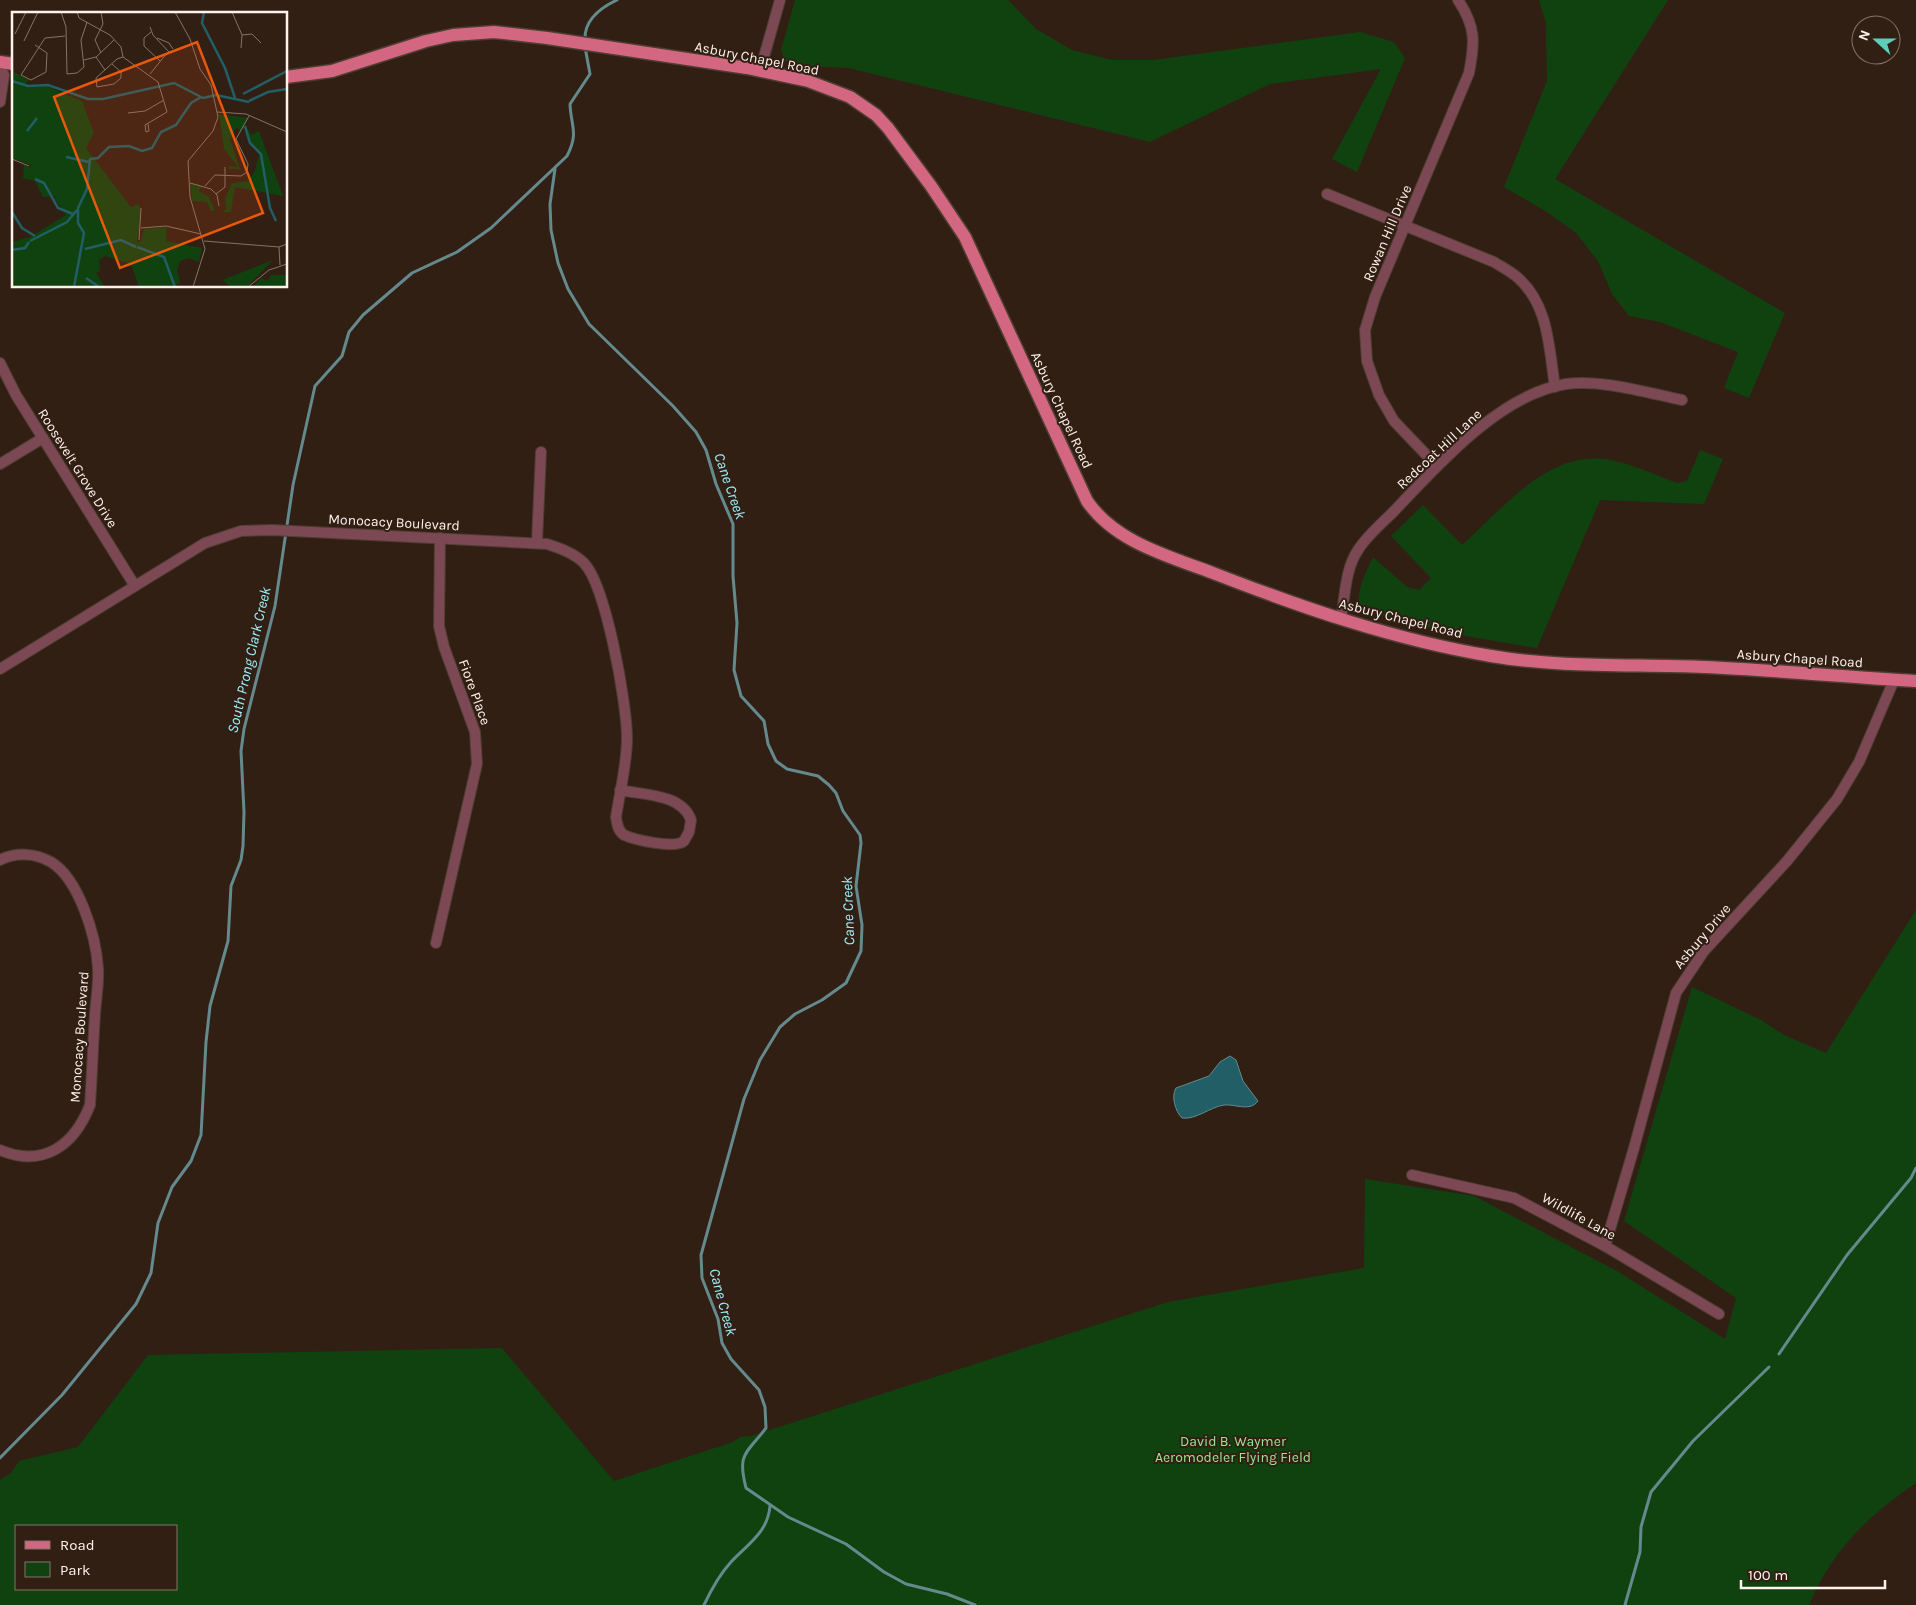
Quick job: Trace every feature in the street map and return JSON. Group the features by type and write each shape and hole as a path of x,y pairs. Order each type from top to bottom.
{"main road":[{"name":"Asbury Chapel Road","path":"288,78 332,71 418,43 453,35 494,32 560,40 760,71 808,81 850,97 876,115 901,144 965,237 1088,501 1102,521 1128,538 1281,600 1341,619 1490,656 1521,660 1723,668 1916,682"}],"street":[{"path":"760,71 780,0"},
{"name":"Rowan Hill Drive","path":"1437,466 1394,421 1379,395 1367,361 1365,330 1375,297 1469,73 1474,50 1472,34 1469,17 1458,0"},
{"path":"0,67 4,76 0,102"},
{"path":"1327,194 1494,262 1517,277 1535,298 1546,326 1555,388"},
{"name":"Roosevelt Grove Drive","path":"0,363 16,395 135,586"},
{"name":"Redcoat Hill Lane","path":"1341,619 1349,569 1358,550 1437,466 1490,419 1535,394 1567,384 1616,386 1682,400"},
{"path":"0,464 43,438"},
{"path":"537,542 541,452"},
{"name":"Monocacy Boulevard","path":"0,669 216,538 241,531 272,530 537,542 556,547 575,556 594,576 611,636 626,721 627,740 616,817 617,825 624,835 671,846 684,842 691,820 684,807 667,799 620,790"},
{"name":"Fiore Place","path":"436,943 477,764 476,732 444,647 439,626 440,538"},
{"name":"Asbury Drive","path":"1605,1246 1676,993 1704,951 1787,861 1837,800 1859,762 1894,680"},
{"name":"Monocacy Boulevard","path":"0,860 8,856 24,854 42,857 57,866 71,883 88,921 98,968 90,1105 84,1121 73,1137 61,1147 35,1157 12,1155 0,1150"},
{"name":"Wildlife Lane","path":"1412,1175 1514,1198 1605,1246 1719,1314"}],"green space":[{"path":"795,0 1008,0 1036,29 1072,50 1112,60 1153,60 1360,32 1394,42 1405,58 1357,172 1332,159 1381,69 1270,84 1150,142 849,68 801,66 785,61 781,50"},
{"path":"1539,0 1668,0 1555,179 1785,313 1749,398 1724,388 1738,352 1660,322 1629,316 1612,294 1598,261 1576,233 1547,212 1504,187 1547,81 1546,23"},
{"path":"1700,450 1723,459 1704,504 1600,500 1537,648 1454,634 1368,612 1359,604 1361,586 1373,557 1407,587 1419,590 1431,578 1391,536 1423,505 1462,545 1532,482 1552,470 1573,461 1595,459 1619,462 1677,483 1687,481"},
{"name":"David B. Waymer Aeromodeler Flying Field","path":"1916,910 1916,1483 1882,1508 1853,1536 1829,1567 1809,1605 0,1605 0,1480 11,1473 19,1461 78,1447 148,1355 502,1348 614,1481 733,1442 740,1437 751,1436 1168,1302 1364,1268 1365,1179 1474,1196 1617,1271 1725,1339 1736,1298 1624,1221 1692,987 1761,1020 1784,1035 1826,1053"}],"water":[{"path":"1230,1056 1236,1060 1243,1081 1258,1101 1247,1107 1224,1105 1192,1117 1182,1118 1174,1103 1176,1088 1209,1076 1220,1062"}],"waterway":[{"name":"South Prong Clark Creek","path":"585,40 585,33 590,21 599,11 617,0"},
{"name":"South Prong Clark Creek","path":"0,1458 62,1395 136,1304 151,1273 158,1223 172,1187 191,1161 201,1135 210,1006 228,941 231,886 241,860 243,846 244,812 241,751 244,729 275,606 293,485 315,386 342,356 349,332 363,315 412,273 457,252 491,228 567,156 573,141 570,104 590,74 585,47"},
{"name":"Cane Creek","path":"555,169 550,204 551,230 558,263 568,289 589,324 673,406 696,432 706,450 716,484 733,524 733,576 737,623 734,670 741,696 764,721 768,744 776,761 787,769 818,776 829,785 836,793 843,811 860,835 861,843 856,886 862,925 861,951 846,983 822,1000 795,1014 780,1027 760,1060 744,1099 701,1255 702,1278 718,1319 722,1343 731,1359 759,1390 765,1407 766,1428 749,1449 743,1460 743,1476 746,1488 788,1517 846,1544 884,1572 906,1584 947,1594 975,1605"},
{"path":"1779,1354 1847,1255 1911,1178 1916,1168"},
{"path":"1625,1605 1640,1552 1641,1527 1651,1492 1693,1441 1769,1367"},
{"path":"704,1605 723,1572 761,1530 770,1506"}]}
